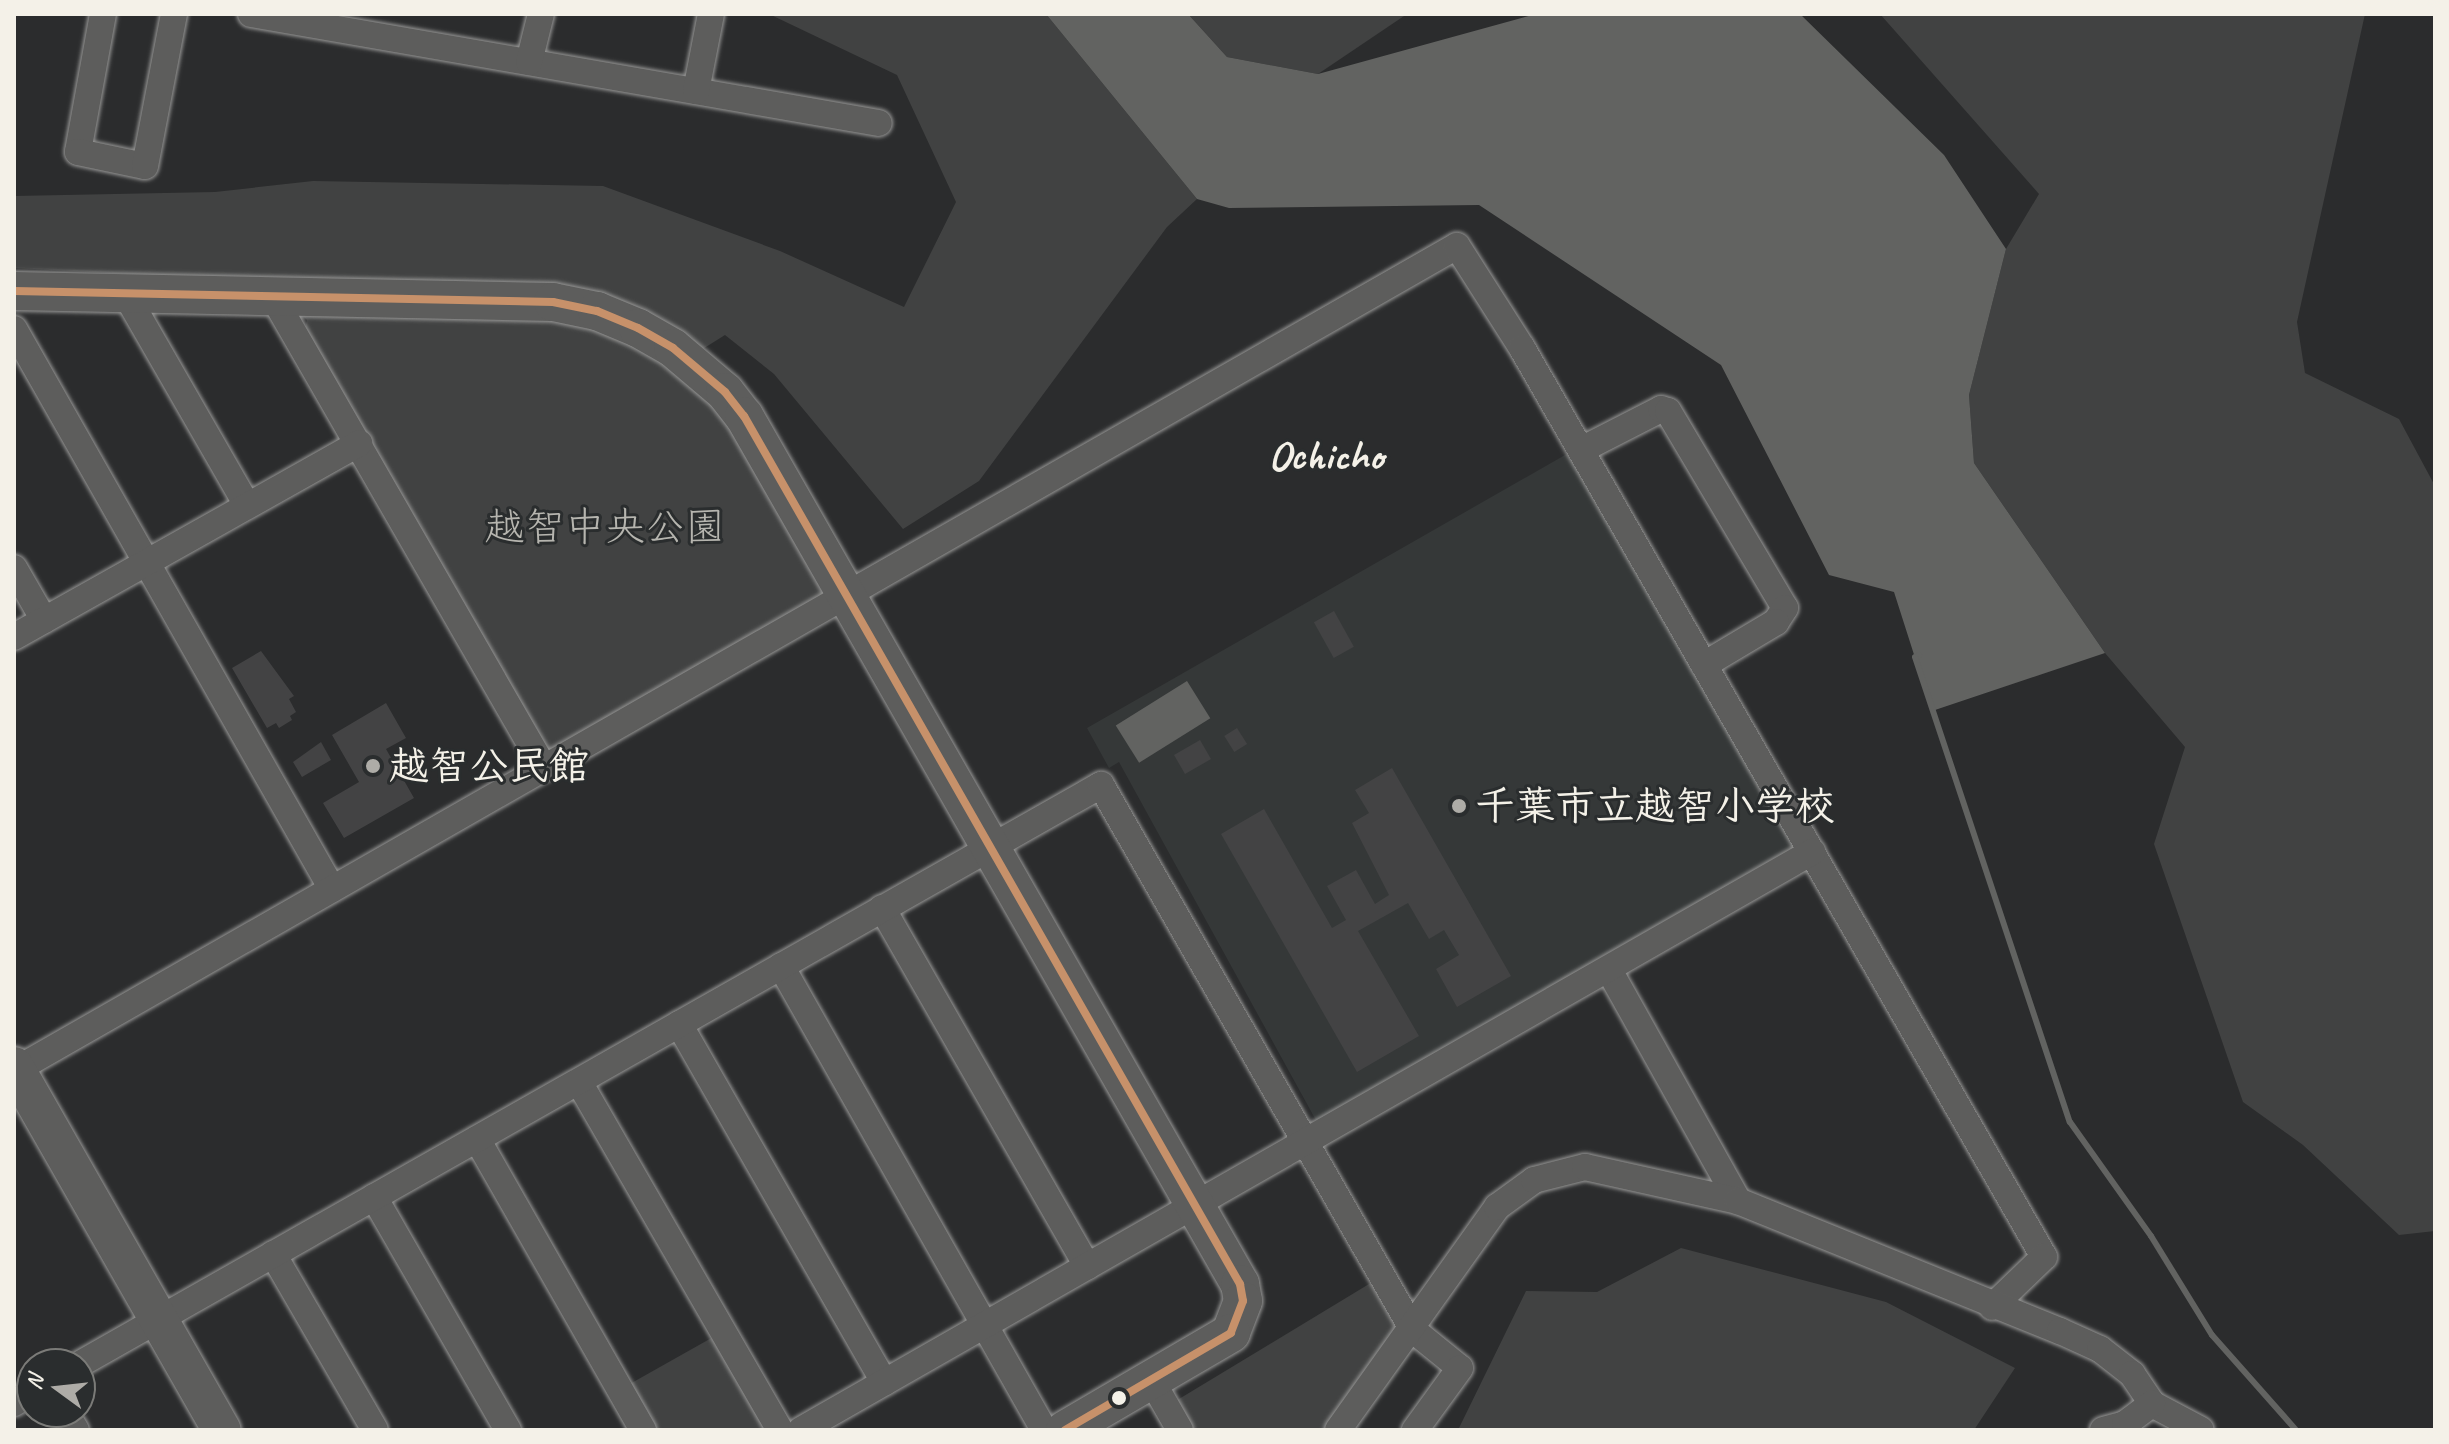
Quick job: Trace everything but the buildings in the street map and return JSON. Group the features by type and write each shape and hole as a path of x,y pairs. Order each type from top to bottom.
{"street":[{"path":"103,14 78,152 145,166 174,14"},
{"path":"251,14 879,123"},
{"path":"529,62 541,14"},
{"path":"696,91 711,14"},
{"path":"222,1430 15,1069 1457,246 1581,450 2044,1257 1992,1307"},
{"path":"14,291 516,298 597,311 638,328 704,371 735,404 1240,1284 1239,1319 1215,1345 1065,1430"},
{"path":"125,293 247,505"},
{"path":"272,295 544,768"},
{"path":"14,329 332,889"},
{"path":"1581,450 1661,409 1668,411 1785,608 1776,622 1704,665"},
{"path":"14,637 359,443"},
{"path":"14,568 44,620"},
{"path":"96,1355 990,845 1101,785 1413,1330 1460,1368 1415,1430"},
{"path":"801,1430 1812,852"},
{"path":"882,908 1087,1266"},
{"path":"781,966 1044,1430"},
{"path":"1609,970 1738,1201"},
{"path":"679,1024 884,1382"},
{"path":"579,1082 780,1430"},
{"path":"477,1139 643,1430"},
{"path":"1338,1430 1413,1330 1497,1207 1534,1180 1585,1167 1738,1201 2100,1349 2132,1374 2152,1404 2201,1430"},
{"path":"374,1197 508,1430"},
{"path":"273,1254 375,1430"},
{"path":"1152,1381 1180,1430"},
{"path":"2103,1430 2125,1424 2152,1404"}],"shaded area":[{"path":"1046,14 1188,14 1227,57 1318,74 1536,14 1800,14 1944,155 2006,249 1969,395 1974,463 2105,653 1932,711 1894,592 1829,575 1721,365 1479,205 1229,208 1197,199"},
{"name":"千葉市立越智小学校","path":"1572,451 1797,845 1794,856 1318,1124 1119,762 1109,768 1087,728"},
{"path":"1187,681 1210,718 1139,763 1116,726"}],"green space":[{"name":"越智中央公園","path":"769,14 1046,14 1197,199 1167,227 979,481 903,529 774,374 725,335 674,367 738,426 835,594 543,756 305,329 307,320 269,281 14,268 14,196 215,192 313,181 603,186 780,251 904,307 956,202 897,75"},
{"path":"1188,14 1407,14 1318,74 1227,57"},
{"path":"1880,14 2365,14 2297,322 2305,373 2399,419 2435,486 2435,1231 2399,1235 2303,1145 2243,1102 2154,844 2185,747 2105,653 1974,463 1969,395 2006,249 2039,194"},
{"path":"1681,1248 1886,1302 2015,1368 1974,1430 1458,1430 1526,1291 1597,1292"},
{"path":"1374,1281 1398,1324 1331,1430 1190,1430 1174,1402"},
{"path":"715,1336 765,1430 654,1430 628,1385"}],"waterway":[{"path":"1919,655 1915,657 2070,1122 2151,1236 2212,1335 2296,1430"}],"transit line":[{"path":"14,291 553,302 597,311 638,328 673,348 725,392 744,416 1240,1284 1243,1301 1231,1333 1065,1430"}],"place":[{"name":"越智公民館","path":"373,766"},
{"name":"千葉市立越智小学校","path":"1459,806"}],"district":[{"name":"Ochicho","path":"1326,456"}]}
